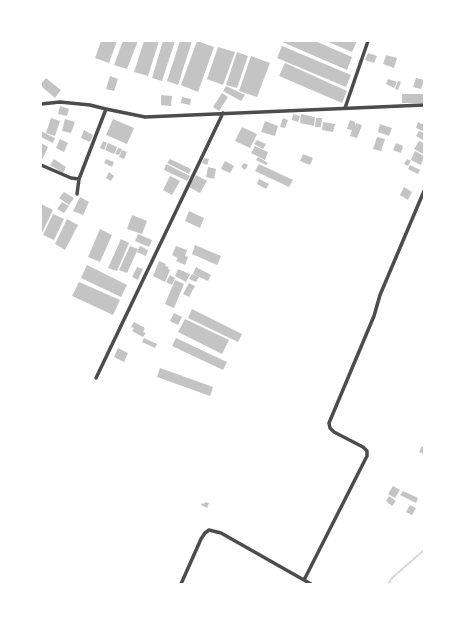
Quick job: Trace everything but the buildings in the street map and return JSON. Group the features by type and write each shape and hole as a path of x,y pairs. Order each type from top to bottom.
{"street":[{"path":"345,108 368,41"},
{"path":"41,104 60,102 90,104 145,117 424,105"},
{"path":"77,194 79,179 106,109"},
{"path":"96,378 223,114"},
{"path":"41,165 70,178 79,179"},
{"path":"304,580 367,456 367,451 363,447 334,432 330,428 329,423 374,316 380,295 424,191"},
{"path":"181,584 201,539 209,530 221,534 311,584"}],"waterway":[{"path":"388,584 392,578 424,550"}]}
